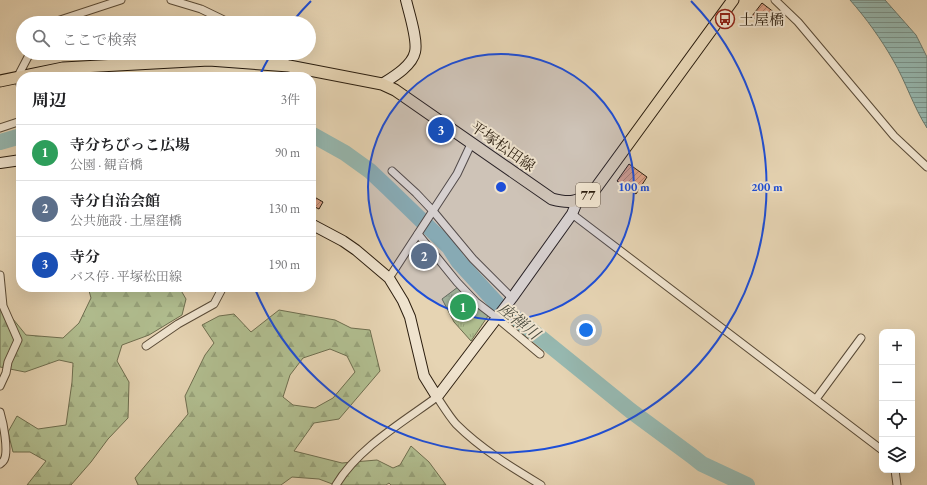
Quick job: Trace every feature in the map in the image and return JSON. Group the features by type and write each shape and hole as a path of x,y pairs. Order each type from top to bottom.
{"main road":[{"name":"77","path":"577,202 593,192 733,0"},
{"name":"平塚松田線","path":"40,72 63,68 209,60 289,66 382,84 395,90 472,142 552,199 565,203 577,202"},
{"name":"平塚松田線","path":"0,81 16,77"}],"street":[{"path":"72,16 121,0"},
{"path":"171,0 201,9 216,16"},
{"path":"382,84 410,62 415,53 415,42 406,0"},
{"path":"775,0 803,28 894,136 927,167"},
{"path":"20,72 26,60"},
{"path":"283,60 289,66"},
{"path":"0,128 16,123"},
{"path":"389,278 457,174 472,142"},
{"path":"0,163 16,161"},
{"path":"392,171 416,192 473,259 512,298"},
{"path":"336,485 363,452 436,397 444,389 572,214 577,202"},
{"path":"572,214 816,398 879,448"},
{"path":"316,227 356,250 389,278 403,301 410,317 424,376 436,397 455,423 477,443 541,485"},
{"path":"418,234 453,277 476,302 540,354"},
{"path":"0,275 3,306 18,340 8,362 6,373 0,386"},
{"path":"146,346 178,324 214,304 220,292"},
{"path":"816,398 861,338"},
{"path":"0,412 3,421 6,452 4,460 0,464"},
{"path":"895,473 897,485"}],"green space":[{"path":"458,287 488,316 471,341 454,322 442,299"},
{"path":"89,292 182,292 186,299 182,315 149,335 122,345 117,361 129,382 128,418 108,439 91,462 71,485 27,485 46,461 30,452 13,452 8,432 17,416 38,429 66,425 73,363 59,360 25,372 0,367 0,303 26,335 63,338 79,323 91,298"},
{"path":"279,310 335,320 351,328 370,330 380,371 339,419 314,423 294,451 342,463 377,460 393,468 400,465 411,446 429,462 446,485 391,485 389,483 386,485 335,485 319,479 292,477 281,485 138,485 135,478 188,414 185,396 205,355 214,343 202,325 219,316 234,314 251,332","holes":["330,349 347,356 355,372 333,398 315,408 293,405 283,397 290,375 303,358"]}],"water":[{"path":"850,0 885,0 916,35 927,57 927,128 898,68 867,21"}],"building":[{"path":"762,3 775,13 764,26 752,16"},
{"path":"629,164 647,177 636,194 617,181"},
{"path":"316,198 323,202 319,209 316,208"},
{"path":"422,246 434,261 427,267 414,252"}],"waterway":[{"name":"座禅川","path":"0,142 16,137"},
{"name":"座禅川","path":"316,137 345,153 370,171 449,247 458,261 500,307 531,330 631,411 702,464 747,485"}],"place":[{"name":"土屋橋","path":"725,19"},
{"name":"寺分","path":"441,130"},
{"name":"寺分自治会館","path":"424,256"},
{"name":"寺分ちびっこ広場","path":"463,307"}]}
